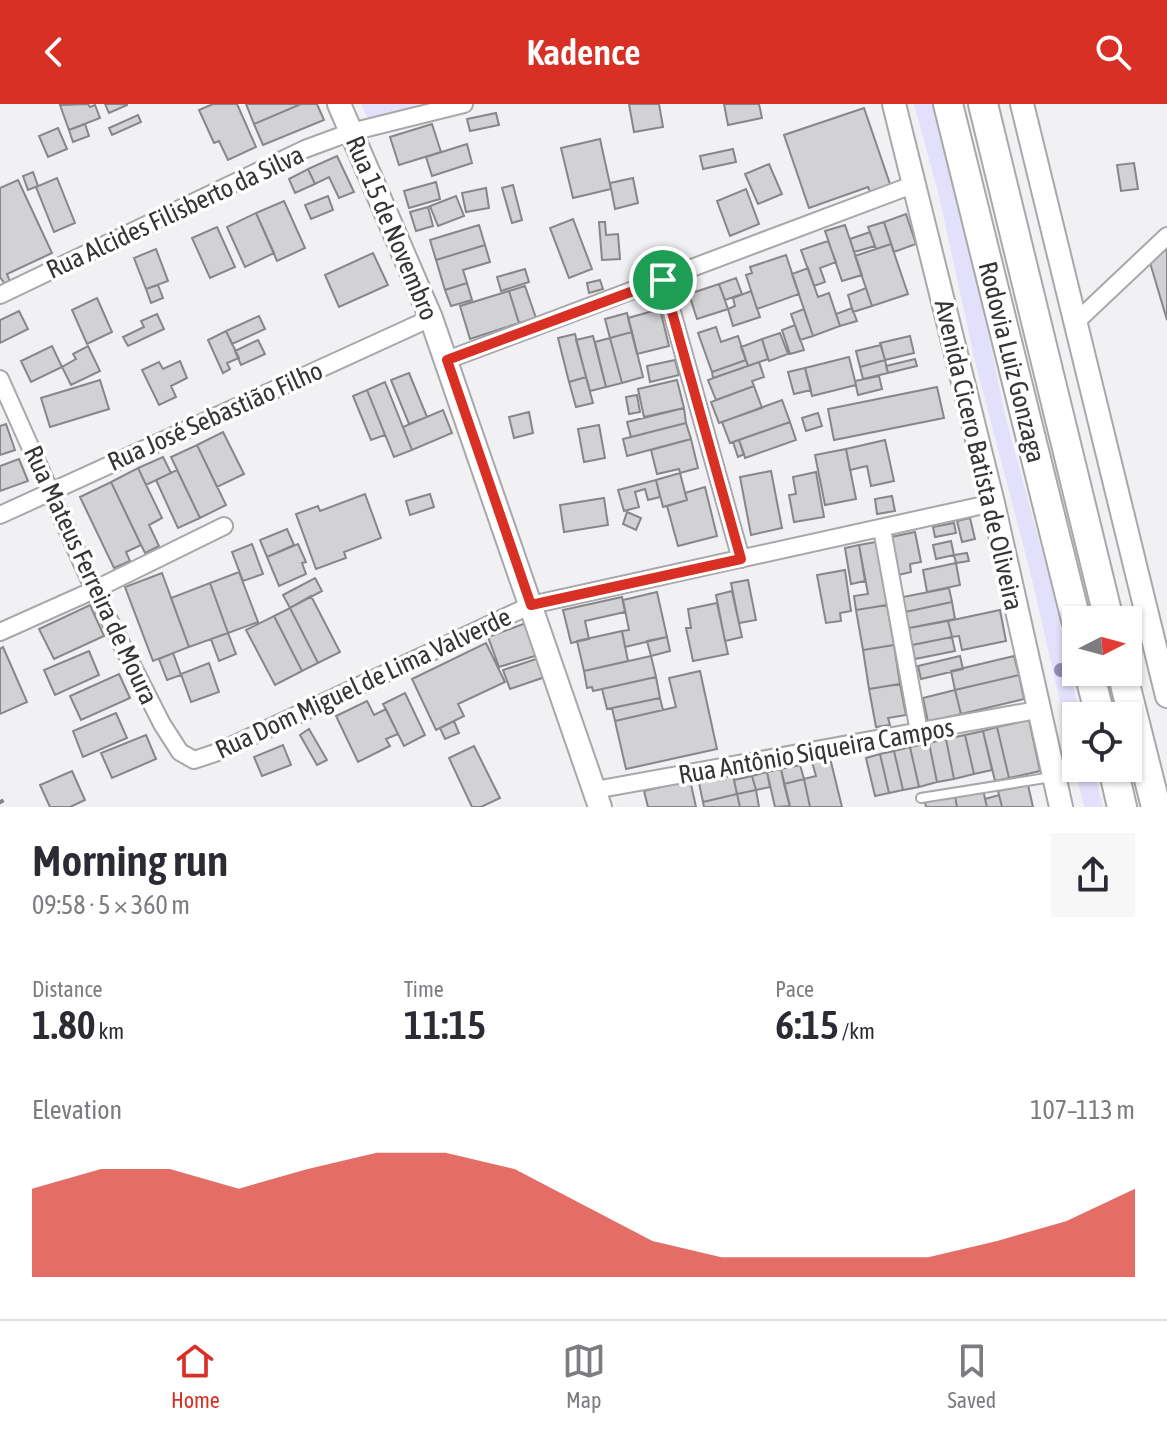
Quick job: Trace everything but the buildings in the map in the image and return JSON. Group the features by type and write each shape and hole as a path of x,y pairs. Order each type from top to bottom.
{"highway":[{"name":"Rodovia Luiz Gonzaga","path":"948,104 1073,606"},
{"name":"Rodovia Luiz Gonzaga","path":"983,104 1106,606"},
{"path":"1126,686 1156,807"},
{"path":"1116,782 1122,807"}],"main road":[{"name":"Rua 15 de Novembro","path":"339,104 447,360 597,799"},
{"name":"Avenida Cicero Batista de Oliveira","path":"894,104 993,503 1061,807"},
{"path":"1022,104 1167,696"}],"street":[{"name":"Rua Alcides Filisberto da Silva","path":"0,295 305,149 351,132 464,104"},
{"path":"447,360 915,184"},
{"path":"1076,322 1167,236"},
{"path":"663,280 741,559"},
{"name":"Rua José Sebastião Filho","path":"0,515 431,318"},
{"name":"Rua Mateus Ferreira de Moura","path":"0,379 94,590 173,744 194,760"},
{"name":"Rua Dom Miguel de Lima Valverde","path":"194,760 218,752 531,605 993,503"},
{"path":"0,632 224,526"},
{"path":"882,529 919,732"},
{"name":"Rua Antônio Siqueira Campos","path":"597,799 1037,710"}],"lane":[{"path":"921,798 1053,777"}],"shaded area":[{"path":"361,104 420,104 373,120 367,117"},
{"path":"914,104 932,104 964,220 1006,419 1062,635 1062,686 1073,686 1077,702 1062,702 1062,711 1031,575 975,361 939,196"},
{"path":"1078,782 1097,782 1103,807 1084,807"}],"railway":[{"path":"0,800 4,807"}],"route":[{"path":"663,280 741,559 531,605 447,360 663,280"}]}
